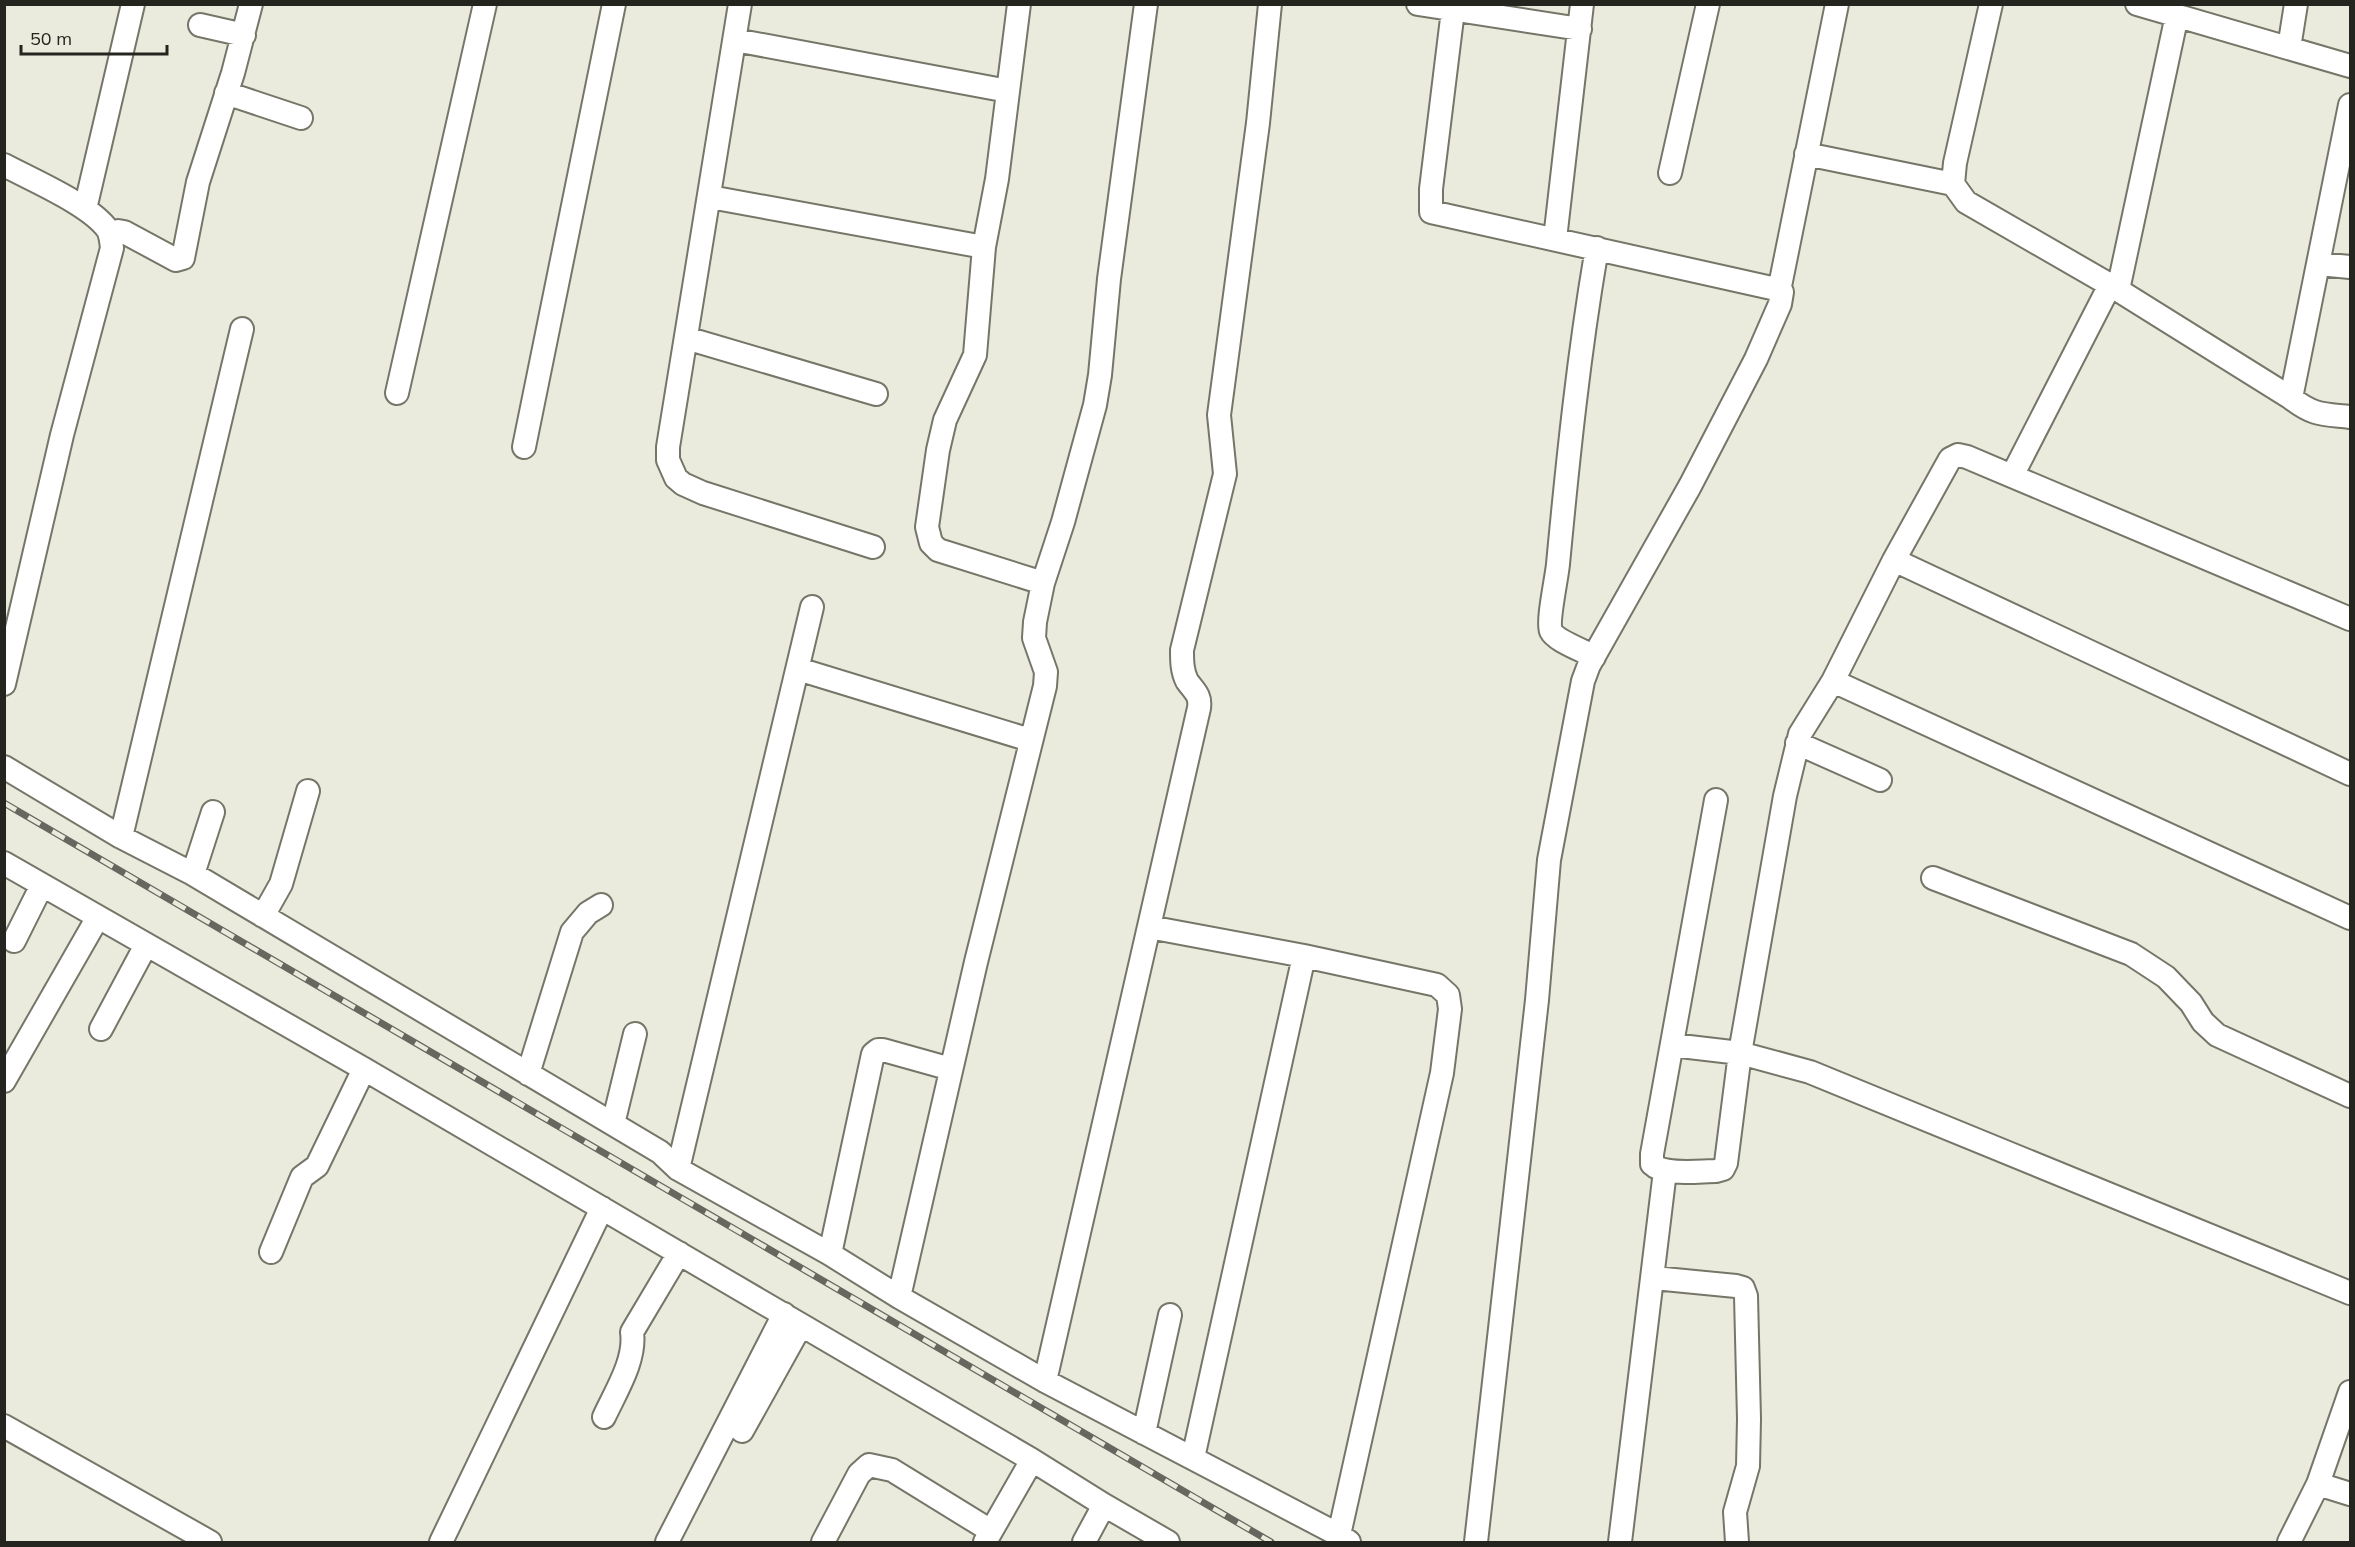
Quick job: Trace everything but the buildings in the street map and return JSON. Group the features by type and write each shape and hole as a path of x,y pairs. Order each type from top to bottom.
{"street":[{"path":"85,209 133,4"},
{"path":"111,237 118,231 124,232 176,260 183,258 198,183 244,35 251,4"},
{"path":"397,393 485,4"},
{"path":"524,447 614,4"},
{"path":"740,4 668,447 668,460 676,478 683,484 703,493 873,547"},
{"path":"1018,4 998,179 984,247 975,355 945,420 936,461 928,536 938,550 946,554 1043,583"},
{"path":"899,1297 951,1069 1045,686 1046,672 1034,638 1035,622 1043,583 1063,522 1095,405 1109,279 1146,4"},
{"path":"1045,1381 1199,708 1198,693 1186,679 1183,670 1182,650 1225,474 1219,415 1257,134 1270,4"},
{"path":"1418,4 1580,28"},
{"path":"1555,238 1582,4"},
{"path":"1670,173 1708,4"},
{"path":"1476,1542 1537,1000 1549,860 1580,692 1593,657 1684,495 1756,359 1780,304 1782,292 1779,286 1837,4"},
{"path":"1991,4 1955,163 1953,184 1966,202 2114,287 2291,398 2306,410 2318,414 2350,417"},
{"path":"2136,4 2350,66"},
{"path":"2289,48 2296,4"},
{"path":"1453,10 1431,189 1431,212 1765,287 1776,289 1779,286"},
{"path":"2012,476 2114,287 2177,15"},
{"path":"200,25 244,35"},
{"path":"735,40 1008,91"},
{"path":"226,93 301,118"},
{"path":"2291,398 2350,105"},
{"path":"1806,154 1953,184"},
{"path":"4,165 85,209 106,228 111,237 112,248 62,435 4,684"},
{"path":"710,197 984,247"},
{"path":"1593,657 1557,638 1551,631 1550,617 1556,585 1572,426 1597,248"},
{"path":"2319,264 2350,267"},
{"path":"121,837 242,329"},
{"path":"686,338 876,394"},
{"path":"1716,800 1652,1154 1652,1164 1665,1171 1716,1172 1723,1169 1726,1163 1740,1053 1785,796 1797,743 1809,717 1833,681 1894,560 1950,459 1958,455 1967,457 2350,619"},
{"path":"1894,560 2350,774"},
{"path":"678,1168 812,607"},
{"path":"798,669 1030,740"},
{"path":"1833,681 2350,918"},
{"path":"1797,743 1880,780"},
{"path":"4,767 121,837 193,874 660,1152 678,1168 830,1254 899,1297 1045,1381 1344,1539 1442,1073 1450,1001 1446,991 1437,985 1304,956 1149,927"},
{"path":"263,916 280,884 308,791"},
{"path":"193,874 213,812"},
{"path":"4,863 364,1069 1168,1542"},
{"path":"1933,878 2131,954 2166,977 2191,1003 2203,1022 2217,1035 2350,1096"},
{"path":"14,940 42,885"},
{"path":"528,1074 572,932 588,913 601,905"},
{"path":"4,1081 99,917"},
{"path":"101,1029 146,945"},
{"path":"1192,1458 1304,956"},
{"path":"613,1124 635,1034"},
{"path":"1672,1045 1740,1053 1810,1072 2350,1293"},
{"path":"830,1254 873,1054 878,1050 883,1050 951,1069"},
{"path":"271,1252 302,1177 317,1166 364,1069"},
{"path":"1620,1542 1654,1278 1665,1171"},
{"path":"441,1542 602,1208"},
{"path":"604,1416 631,1355 634,1344 632,1332 679,1253"},
{"path":"1654,1278 1736,1286 1743,1288 1746,1296 1748,1466 1735,1512 1737,1542"},
{"path":"1144,1433 1170,1315"},
{"path":"742,1431 792,1320"},
{"path":"667,1542 792,1320"},
{"path":"2289,1542 2318,1484 2350,1392"},
{"path":"4,1426 210,1542"},
{"path":"823,1542 859,1473 869,1466 891,1470 988,1536 1032,1460"},
{"path":"2318,1484 2350,1494"},
{"path":"1084,1542 1104,1505"}],"railway":[{"path":"4,803 1271,1542"}]}
